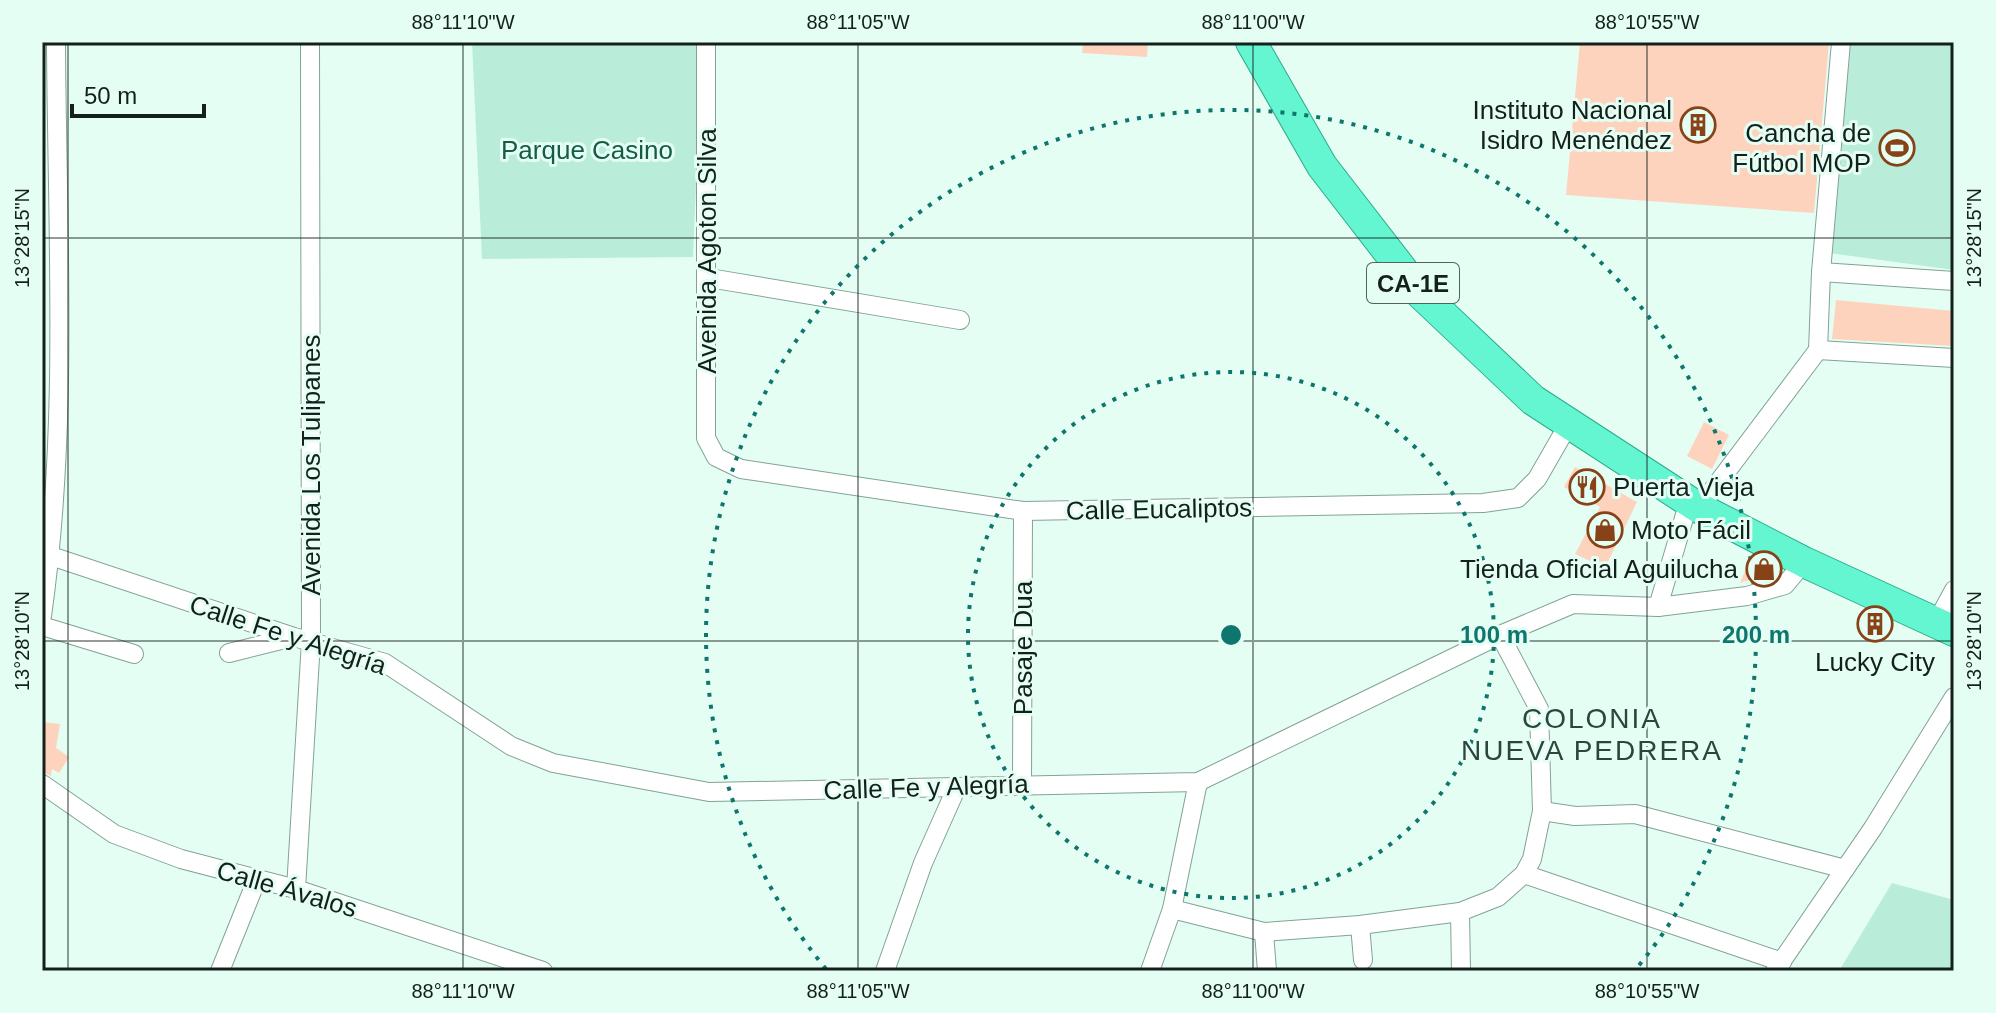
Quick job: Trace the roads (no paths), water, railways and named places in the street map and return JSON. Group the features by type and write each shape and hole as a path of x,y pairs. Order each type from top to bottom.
{"highway":[{"name":"CA-1E","path":"1251,42 1322,166 1421,294 1533,400 1694,504 1804,562 1945,627"}],"street":[{"path":"42,616 59,434 56,42"},
{"name":"Avenida Los Tulipanes","path":"296,889 303,639 310,42"},
{"name":"Avenida Agoton Silva","path":"706,42 709,278 706,438 716,457"},
{"path":"1658,607 1694,504 1818,350 1821,272 1841,42"},
{"path":"1821,272 1954,281"},
{"path":"709,278 960,320"},
{"path":"1818,350 1954,358"},
{"name":"Calle Eucaliptos","path":"716,457 741,469 1023,511 1483,503 1518,498 1537,479 1568,425"},
{"name":"Pasaje Dua","path":"1022,784 1023,511"},
{"name":"Calle Fe y Alegría","path":"46,554 385,663 511,746 553,763 709,792 1198,782 1500,635 1573,604 1658,607 1747,596 1785,585 1804,562"},
{"path":"1945,627 1954,590"},
{"path":"42,626 134,654"},
{"path":"1172,909 1264,932 1360,925 1460,912 1498,897 1524,874 1532,859 1542,811 1539,709 1500,635"},
{"path":"229,653 303,639"},
{"path":"1524,874 1779,966 1845,869 1954,697"},
{"path":"1150,971 1172,909 1198,782"},
{"name":"Calle Ávalos","path":"42,784 114,834 181,859 296,889 543,971"},
{"path":"885,971 923,863 956,789"},
{"path":"1542,811 1575,816 1635,814 1845,869"},
{"path":"220,971 257,879"},
{"path":"1460,912 1461,971"},
{"path":"1360,925 1363,960"},
{"path":"1264,932 1267,971"}],"place":[{"name":"Instituto Nacional Isidro Menéndez","path":"1698,125"},
{"name":"Cancha de Fútbol MOP","path":"1897,148"},
{"name":"Puerta Vieja","path":"1587,487"},
{"name":"Moto Fácil","path":"1605,530"},
{"name":"Tienda Oficial Aguilucha","path":"1764,569"},
{"name":"Lucky City","path":"1875,624"}],"district":[{"name":"COLONIA NUEVA PEDRERA","path":"1592,734"}],"park label":[{"name":"Parque Casino","path":"587,150"}]}
